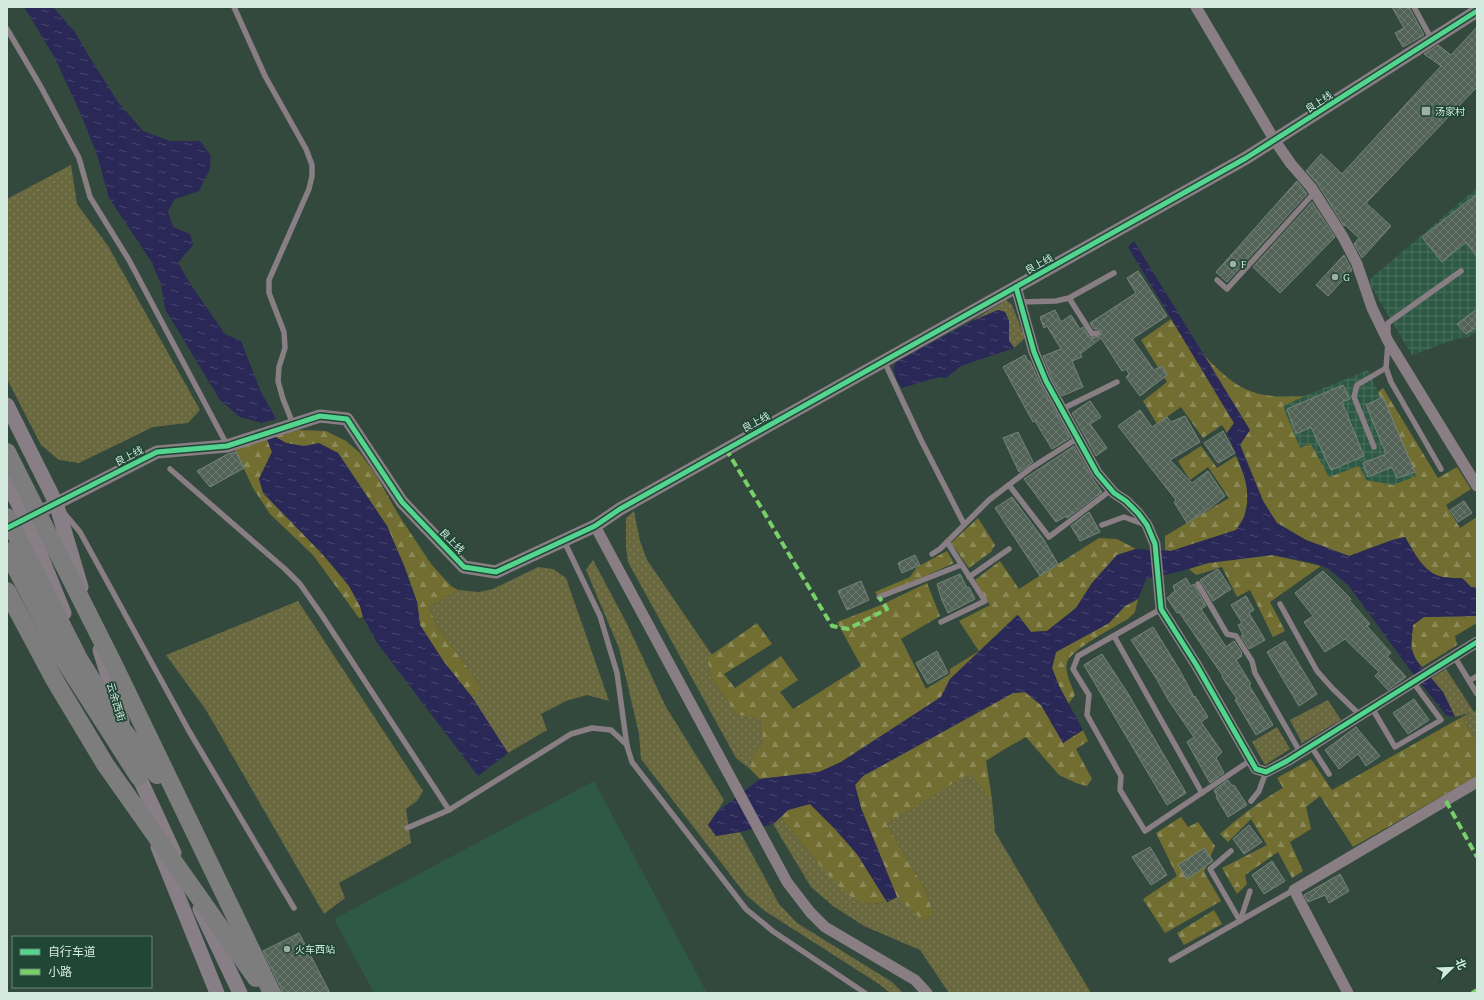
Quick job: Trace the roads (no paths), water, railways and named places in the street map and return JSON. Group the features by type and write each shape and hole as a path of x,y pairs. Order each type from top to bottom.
{"highway":[{"path":"7,452 112,663 272,993"},
{"path":"7,517 79,659 123,730 181,808"},
{"path":"7,551 62,657 139,777"},
{"path":"7,591 54,679 105,764 221,931 267,993"}],"main road":[{"name":"云余西街","path":"7,405 56,504 139,777 240,993"},
{"name":"云余西街","path":"7,482 26,519 217,993"}],"street":[{"path":"1196,7 1274,141 1314,193 1343,237 1357,264 1372,308 1388,340 1477,486"},
{"name":"良上线","path":"7,528 157,452 227,446 320,416 347,419 402,502 464,567 496,572 595,526 620,509 1274,141 1477,10"},
{"path":"1016,287 1034,352 1046,381 1097,473 1111,490 1138,513 1148,525 1155,544 1161,609 1256,769 1266,772 1311,746 1477,642"},
{"path":"595,526 787,882 825,927 916,980 926,993"},
{"path":"1348,993 1294,890 1477,782"}],"lane":[{"path":"234,7 265,76 306,149 312,165 312,176 309,189 269,280 269,293 284,332 285,348 279,367 278,381 283,399 293,424"},
{"path":"1414,7 1432,40"},
{"path":"7,29 41,87 79,158 90,197 129,260 227,446"},
{"path":"1218,280 1227,290 1314,193"},
{"path":"1441,469 1391,382 1386,368 1388,323 1461,271"},
{"path":"1020,302 1056,301 1069,298 1114,273"},
{"path":"1069,298 1092,334 1098,333"},
{"path":"884,361 921,440 964,524"},
{"path":"1374,447 1354,397 1357,385 1386,368"},
{"path":"1062,409 1117,382"},
{"path":"932,554 940,549 989,500 1031,468 1078,438"},
{"path":"170,469 285,569 300,584 449,810"},
{"path":"1009,485 1048,537 1111,490"},
{"path":"56,504 80,532 189,731 294,908"},
{"path":"1102,524 1124,517 1148,525"},
{"path":"564,541 600,616 617,673 627,746 632,762 746,909 774,932 864,993"},
{"path":"941,622 985,601 947,542"},
{"path":"969,577 1009,549"},
{"path":"879,597 961,564"},
{"path":"1198,584 1227,634 1236,636 1252,661 1255,673 1300,752"},
{"path":"1280,604 1317,671 1332,689 1360,715"},
{"path":"1161,609 1078,656 1073,669 1089,696 1087,715 1121,776 1120,790 1145,831 1251,760"},
{"path":"1114,636 1202,792"},
{"path":"1454,656 1477,694"},
{"path":"1469,682 1477,676"},
{"path":"1372,708 1395,747 1441,720 1413,682"},
{"path":"407,828 449,810 571,734 592,728 611,730 627,746"},
{"path":"1311,746 1329,774"},
{"path":"1251,801 1259,791 1266,772"},
{"path":"1230,851 1210,869 1240,921"},
{"path":"1171,960 1294,890"},
{"path":"1240,921 1250,891"}],"water":[{"path":"24,7 53,7 75,32 118,102 143,131 170,141 200,141 211,156 210,169 199,191 175,199 168,211 173,227 190,234 193,245 178,263 191,285 225,334 241,341 261,392 276,419 262,423 240,417 220,400 165,309 161,284 151,261 109,198 97,155 82,117 55,58"},
{"path":"1134,241 1250,430 1240,445 1263,501 1277,523 1306,540 1349,556 1392,540 1405,537 1420,562 1430,572 1443,577 1462,578 1471,587 1477,588 1477,616 1424,617 1413,625 1411,647 1415,659 1443,692 1455,717 1446,715 1408,667 1349,586 1329,569 1314,563 1272,555 1208,563 1178,572 1146,579 1138,599 1125,606 1109,623 1056,652 1052,668 1059,686 1083,730 1063,743 1041,705 1025,692 1013,693 863,776 855,785 861,808 897,897 887,902 857,854 810,804 788,810 773,824 716,836 708,825 717,812 760,779 819,772 841,762 941,697 950,679 1018,615 1031,632 1047,631 1076,608 1092,583 1117,555 1136,549 1171,551 1236,530 1240,525 1247,506 1247,495 1240,463 1227,433 1234,423 1128,247"},
{"path":"998,310 1005,312 1009,321 1009,341 1014,348 961,366 946,378 939,377 902,388 897,381 893,369 896,362 972,321"},
{"path":"274,436 286,443 303,446 319,443 338,453 387,526 405,568 417,602 420,625 444,662 472,697 508,753 478,776 378,644 363,617 360,606 349,586 329,561 263,493 259,479 272,452 267,439"}],"place":[{"name":"汤家村","path":"1426,111"},
{"name":"F","path":"1233,264"},
{"name":"G","path":"1335,277"},
{"name":"火车西站","path":"287,949"}]}
